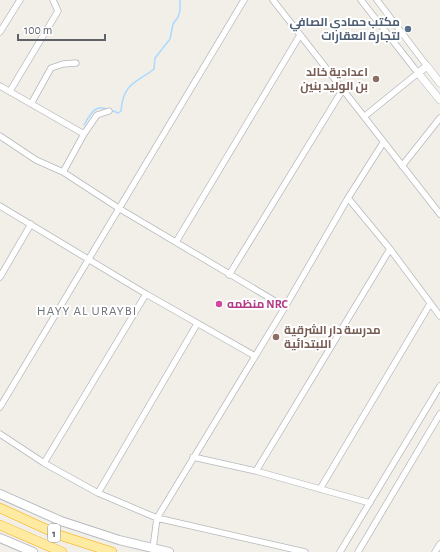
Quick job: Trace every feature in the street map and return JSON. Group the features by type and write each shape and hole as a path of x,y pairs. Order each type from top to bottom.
{"highway":[{"name":"1","path":"0,508 58,535 106,551"},
{"name":"1","path":"1,525 62,552"}],"main road":[{"path":"0,494 61,521 119,540 169,552"},
{"path":"0,538 33,552"}],"street":[{"path":"0,32 2,26 20,0"},
{"path":"10,91 58,11 54,0"},
{"path":"0,407 244,0"},
{"path":"273,0 365,116 383,143 440,214"},
{"path":"361,0 440,100"},
{"path":"377,0 440,83"},
{"path":"176,242 300,35"},
{"path":"30,104 51,68 63,64 76,63"},
{"path":"365,116 427,66"},
{"path":"0,86 84,134"},
{"path":"229,274 343,89"},
{"path":"63,172 84,134 98,115 109,111"},
{"path":"402,166 440,118"},
{"path":"0,136 36,160 63,172 120,209 285,307"},
{"path":"153,548 157,518 285,307 348,198 383,143"},
{"path":"348,198 390,249 440,316"},
{"path":"0,206 197,324 255,356"},
{"path":"0,277 31,224"},
{"path":"256,471 390,249"},
{"path":"44,463 146,294"},
{"path":"320,489 430,304"},
{"path":"98,493 197,324"},
{"path":"340,552 440,386"},
{"path":"358,552 440,414"},
{"path":"0,434 44,463 98,493 157,518 305,552"},
{"path":"193,457 256,471 370,503"},
{"path":"435,552 440,544"}],"waterway":[{"path":"84,125 97,108 106,108 118,113 121,111 124,95 128,89 136,81 154,69 155,58 170,39 173,24 180,11 180,0"}],"place":[{"name":"مكتب حمادي الصافي لتجارة العقارات","path":"408,29"},
{"name":"اعدادية خالد بن الوليد بنين","path":"376,79"},
{"name":"منظمه NRC","path":"219,304"},
{"name":"مدرسة دار الشرقية اللبتدائية","path":"276,337"}],"district":[{"name":"HAYY AL URAYBI","path":"87,310"}]}
